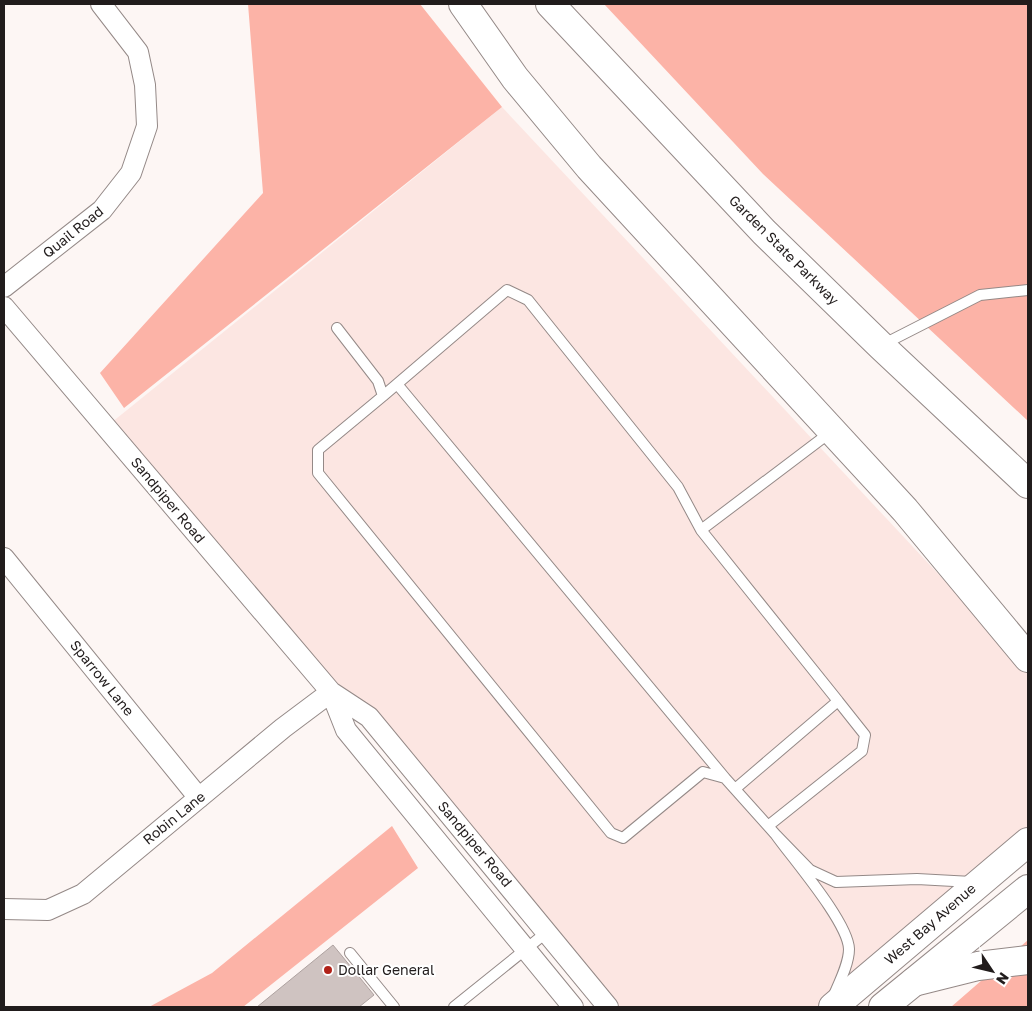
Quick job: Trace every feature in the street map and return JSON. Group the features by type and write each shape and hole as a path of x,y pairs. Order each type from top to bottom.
{"main road":[{"path":"462,4 515,78 589,167 905,510 1028,658"},
{"name":"Garden State Parkway","path":"550,4 732,199 881,346 1028,484"},
{"name":"West Bay Avenue","path":"833,1007 978,882 1028,842"},
{"path":"883,1007 1028,889"},
{"path":"914,982 978,966 1028,960"}],"street":[{"name":"Quail Road","path":"4,287 102,210 131,173 147,126 145,85 138,52 101,4"},
{"name":"Sandpiper Road","path":"4,307 331,692 369,717 608,1007"},
{"name":"Sparrow Lane","path":"4,558 199,798"},
{"name":"Sandpiper Road","path":"331,692 346,730 573,1007"},
{"name":"Robin Lane","path":"4,909 48,910 83,894 283,728 331,692"}],"lane":[{"path":"725,778 703,772 623,838 611,833 318,473 318,450 507,290 528,300 678,487 701,530 865,735 862,751 768,826"},
{"path":"881,346 906,335 980,295 1028,290"},
{"path":"338,328 378,381 383,396"},
{"path":"397,384 725,778 810,870 836,882 917,879 978,882"},
{"path":"701,530 832,430"},
{"path":"735,789 838,701"},
{"path":"776,835 826,902 846,934 849,950 841,979 828,1007"},
{"path":"454,1007 547,932"},
{"path":"350,954 394,1007"}],"shaded area":[{"path":"248,4 420,4 502,107 124,408 100,373 263,193"},
{"path":"604,4 1028,4 1028,421 763,174"},
{"path":"502,107 1028,670 1028,844 832,1007 604,1007 106,427"},
{"path":"392,826 418,868 243,1007 149,1007 212,973"},
{"path":"1028,940 1028,1007 951,1007"}],"building":[{"name":"Dollar General","path":"333,945 374,995 359,1007 257,1007"}],"place":[{"name":"Dollar General","path":"328,970"}]}
